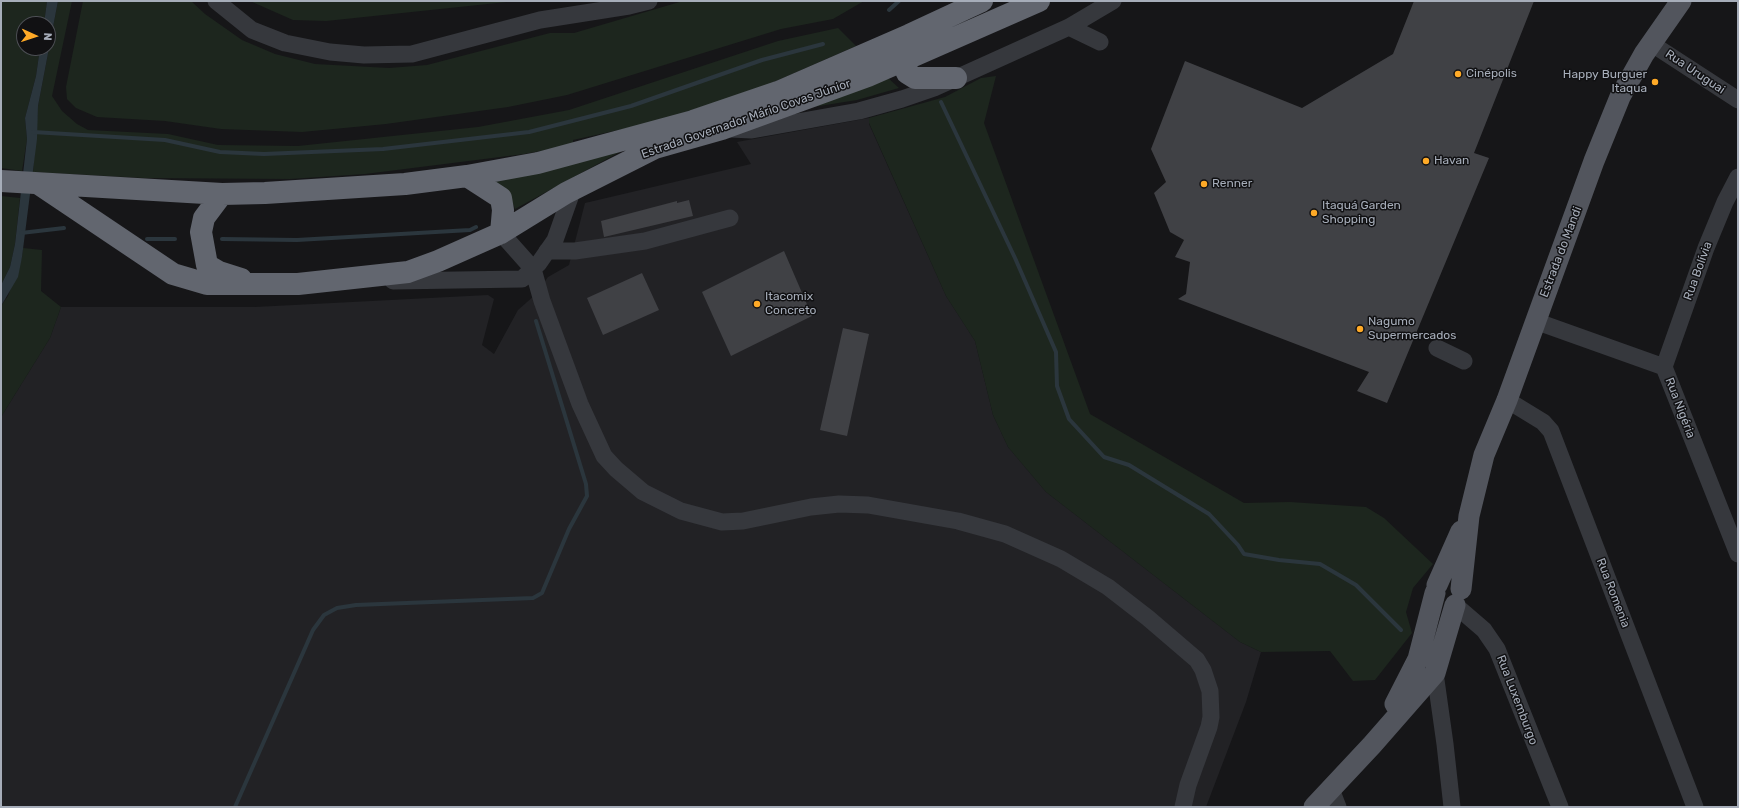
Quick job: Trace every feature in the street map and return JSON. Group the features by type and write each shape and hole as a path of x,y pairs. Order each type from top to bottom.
{"highway":[{"name":"Estrada Governador Mário Covas Júnior","path":"22,182 222,194 313,191 467,176 538,163 693,121 778,92 982,1"},
{"name":"Estrada Governador Mário Covas Júnior","path":"22,182 173,274 207,284 298,284 408,272 438,261 501,233 573,189 655,148 722,129 868,76 1038,1"},
{"path":"927,26 906,47 903,61 906,73 915,78 956,78"},
{"path":"467,176 501,198 503,210 501,233"},
{"path":"222,194 204,218 201,232 207,265 219,272 257,283"}],"main road":[{"name":"Estrada do Mandi","path":"1372,745 1435,673 1458,597 1469,516 1484,455 1507,400 1535,321 1620,96 1644,54 1681,1"},
{"name":"Estrada do Mandi","path":"1314,807 1335,798 1372,745 1413,672 1423,642 1436,589 1469,516"},
{"path":"1436,589 1448,579 1456,582 1458,597"}],"street":[{"path":"216,1 252,30 286,42 323,50 364,55 412,54 540,20 629,6 649,1"},
{"path":"722,129 752,130 859,111 902,100 956,78 1069,27 1113,1"},
{"path":"1069,27 1100,42"},
{"name":"Rua Uruguai","path":"1652,44 1738,100"},
{"name":"Rua Bolívia","path":"1664,367 1706,248 1725,202 1738,177"},
{"path":"319,282 522,279 533,269 555,240 573,189"},
{"path":"547,251 575,251 646,241 730,218"},
{"path":"501,233 533,269 542,301 577,397 604,456 629,482 655,498 681,511 722,522 743,521 811,507 839,504 868,505 958,521 1005,534 1061,559 1108,587 1148,618 1197,660 1203,670 1210,691 1209,727 1188,785 1183,807"},
{"name":"Rua Nigéria","path":"1535,321 1664,367 1734,533 1738,554"},
{"path":"1437,348 1464,361"},
{"name":"Rua Romenia","path":"1507,400 1543,422 1552,431 1695,807"},
{"name":"Rua Luxemburgo","path":"1458,597 1484,630 1497,650 1560,807"},
{"path":"1435,673 1452,807"}],"shaded area":[{"path":"1,1 47,1 45,16 16,16 16,56 39,56 36,76 25,118 27,139 22,171 1,168"},
{"path":"47,1 58,1 55,16 45,16"},
{"path":"58,1 72,1 52,96 62,111 77,124 88,130 168,134 218,145 298,146 478,127 569,110 778,41 838,28 856,46 758,89 655,122 573,140 573,145 524,154 365,174 290,179 144,178 33,172 38,106 48,56 56,56 55,16"},
{"path":"83,1 191,1 205,14 242,40 275,54 315,64 389,68 427,65 550,33 574,33 683,1 864,1 833,19 781,29 567,95 508,107 386,124 302,132 221,129 165,121 97,117 76,108 67,99 66,87"},
{"path":"250,1 516,1 326,21 293,20"},
{"path":"39,56 48,56 38,106 37,139 22,257 18,277 1,306 1,285 10,267 15,244 27,139 25,118 36,76"},
{"path":"996,76 984,123 1090,414 1244,503 1290,502 1366,507 1384,518 1433,564 1413,588 1406,612 1412,633 1375,680 1353,681 1330,651 1261,652 1240,642 1046,492 1008,447 993,415 975,341 946,296 869,123 869,118 945,97 981,78"},
{"path":"887,77 899,88 857,100 813,107"},
{"path":"869,118 869,124 946,296 975,341 993,415 1008,447 1046,492 1240,642 1261,652 1246,702 1206,807 1,807 1,417 50,338 61,307 255,307 488,295 494,299 482,345 494,354 518,310 535,295 548,277 569,265 585,203 751,164 737,142"},
{"path":"627,148 515,209 512,201 493,178"},
{"path":"1,196 20,198 15,244 10,267 1,285"},
{"path":"23,248 42,250 41,291 61,307 50,338 1,417 1,306 8,296 22,257"}],"building":[{"name":"Itaquá Garden Shopping","path":"1414,1 1534,1 1474,153 1489,158 1387,403 1357,391 1369,372 1178,299 1186,294 1190,262 1175,257 1184,240 1170,232 1154,193 1166,182 1151,149 1185,61 1302,108 1393,54"},
{"path":"689,200 693,216 604,237 601,221 677,201 677,203"},
{"name":"Itacomix Concreto","path":"784,251 812,316 731,356 702,292"},
{"path":"642,273 659,310 603,335 587,298"},
{"path":"843,328 869,334 847,436 820,430"}],"waterway":[{"path":"889,10 899,1"},
{"path":"33,132 165,140 220,152 264,154 383,149 529,132 631,106 762,60 823,44"},
{"path":"941,102 1015,258 1056,352 1057,386 1069,419 1104,457 1129,465 1209,514 1238,545 1244,554 1279,560 1320,564 1356,585 1401,630"},
{"path":"222,239 297,240 470,230 476,227"},
{"path":"21,233 64,228"},
{"path":"147,239 175,239"},
{"path":"235,807 313,630 324,615 337,608 356,605 533,598 542,593 569,529 587,496 586,484 536,321"}],"place":[{"name":"Cinépolis","path":"1458,74"},
{"name":"Happy Burguer Itaqua","path":"1655,82"},
{"name":"Havan","path":"1426,161"},
{"name":"Renner","path":"1204,184"},
{"name":"Itaquá Garden Shopping","path":"1314,213"},
{"name":"Itacomix Concreto","path":"757,304"},
{"name":"Nagumo Supermercados","path":"1360,329"}]}
